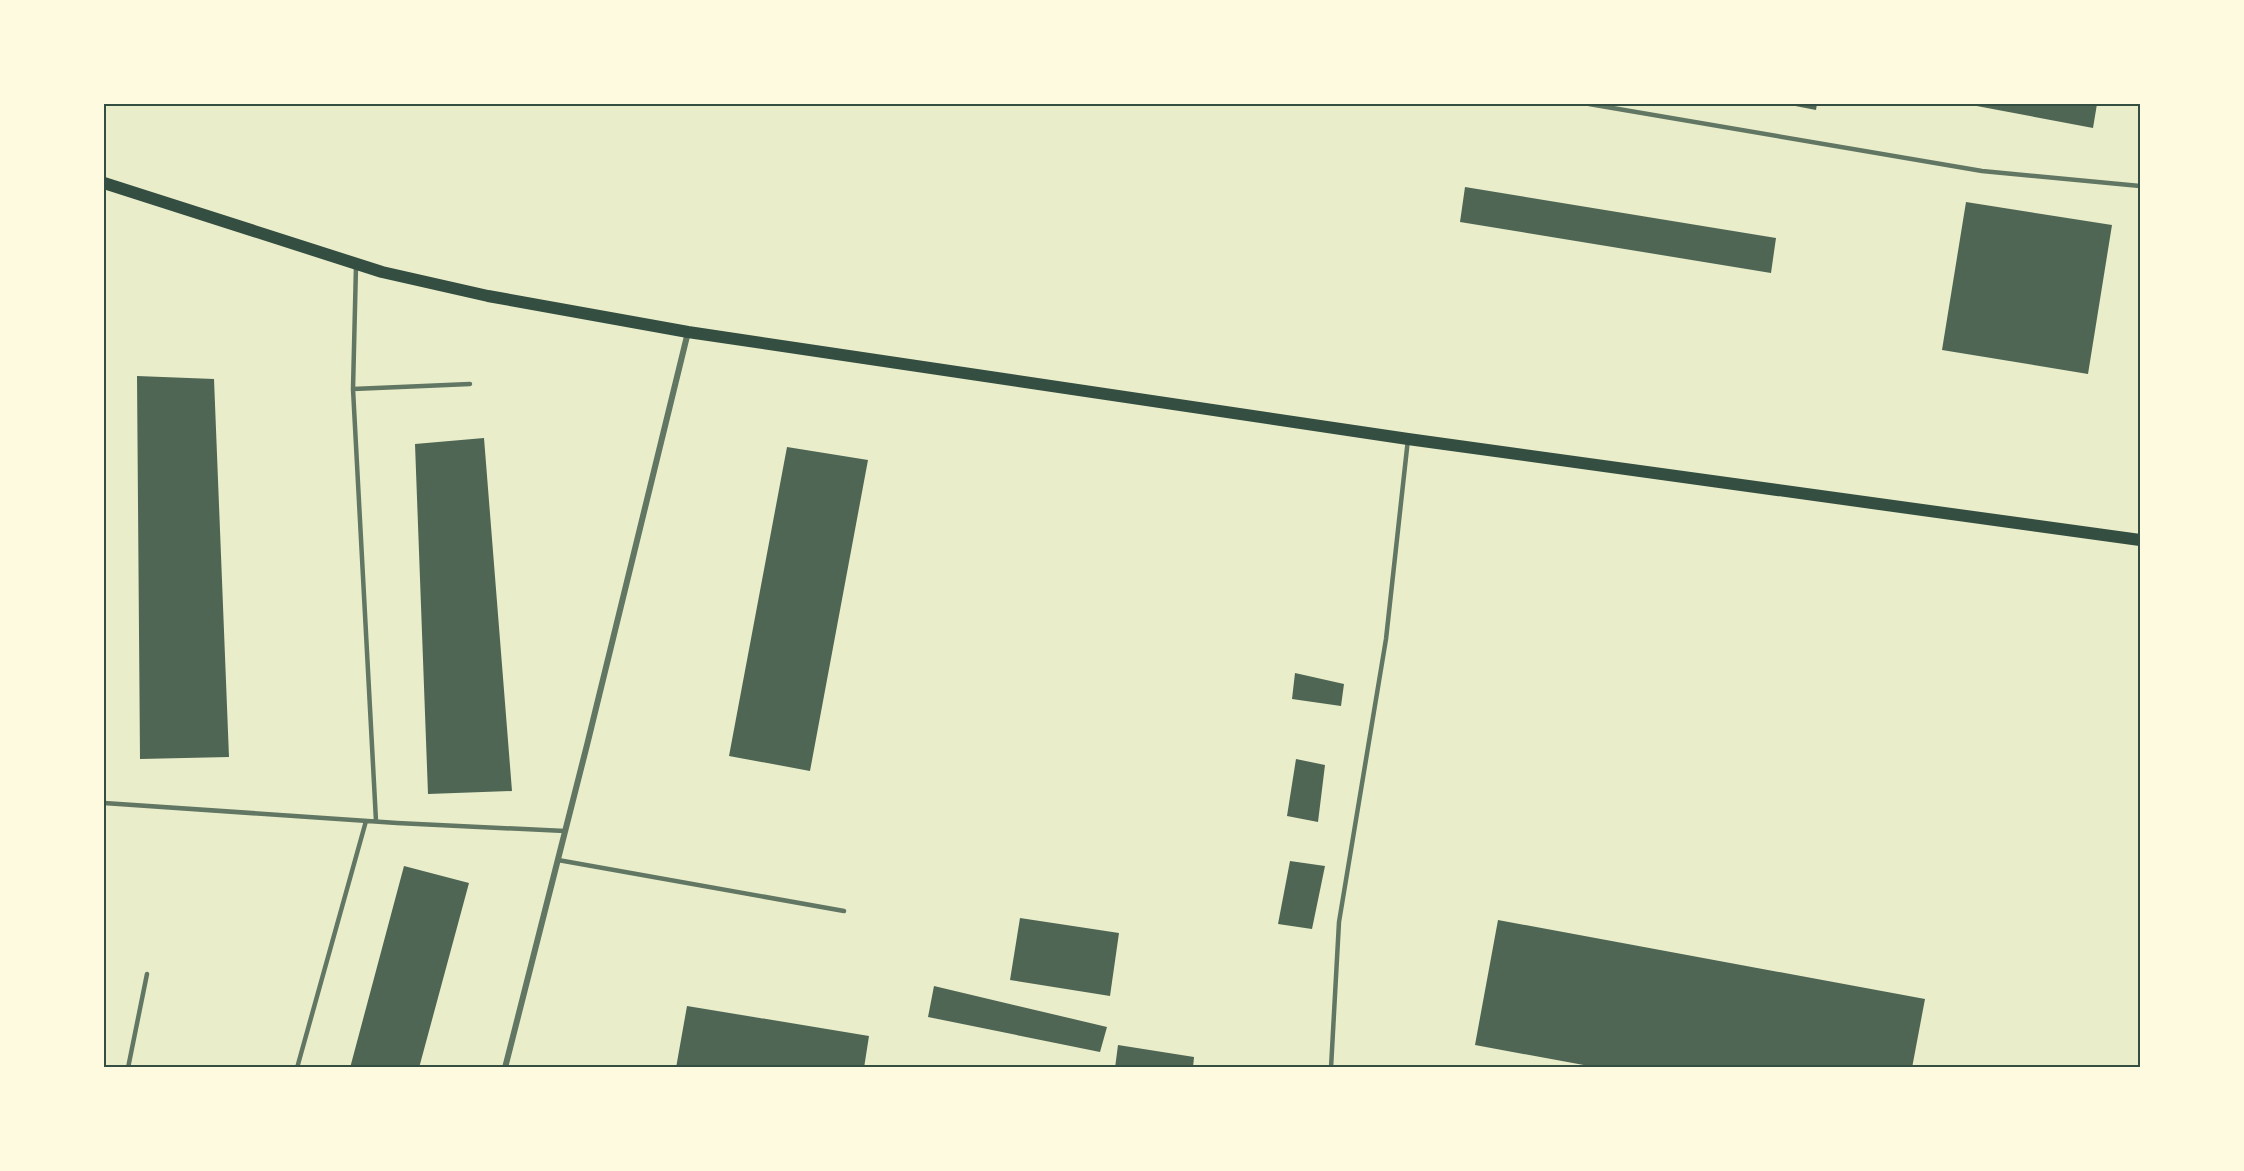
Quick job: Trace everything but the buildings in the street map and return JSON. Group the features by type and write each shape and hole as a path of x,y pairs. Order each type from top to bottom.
{"main road":[{"path":"104,183 382,272 488,296 688,332 1408,439 2140,540"}],"street":[{"path":"505,1068 688,332"}],"lane":[{"path":"1588,104 1982,171 2140,186"},
{"path":"356,263 353,389 376,821"},
{"path":"353,389 470,384"},
{"path":"1331,1068 1339,922 1386,639 1408,439"},
{"path":"104,803 366,821 565,831"},
{"path":"297,1068 366,821"},
{"path":"558,860 843,911"},
{"path":"128,1068 147,974"}]}
